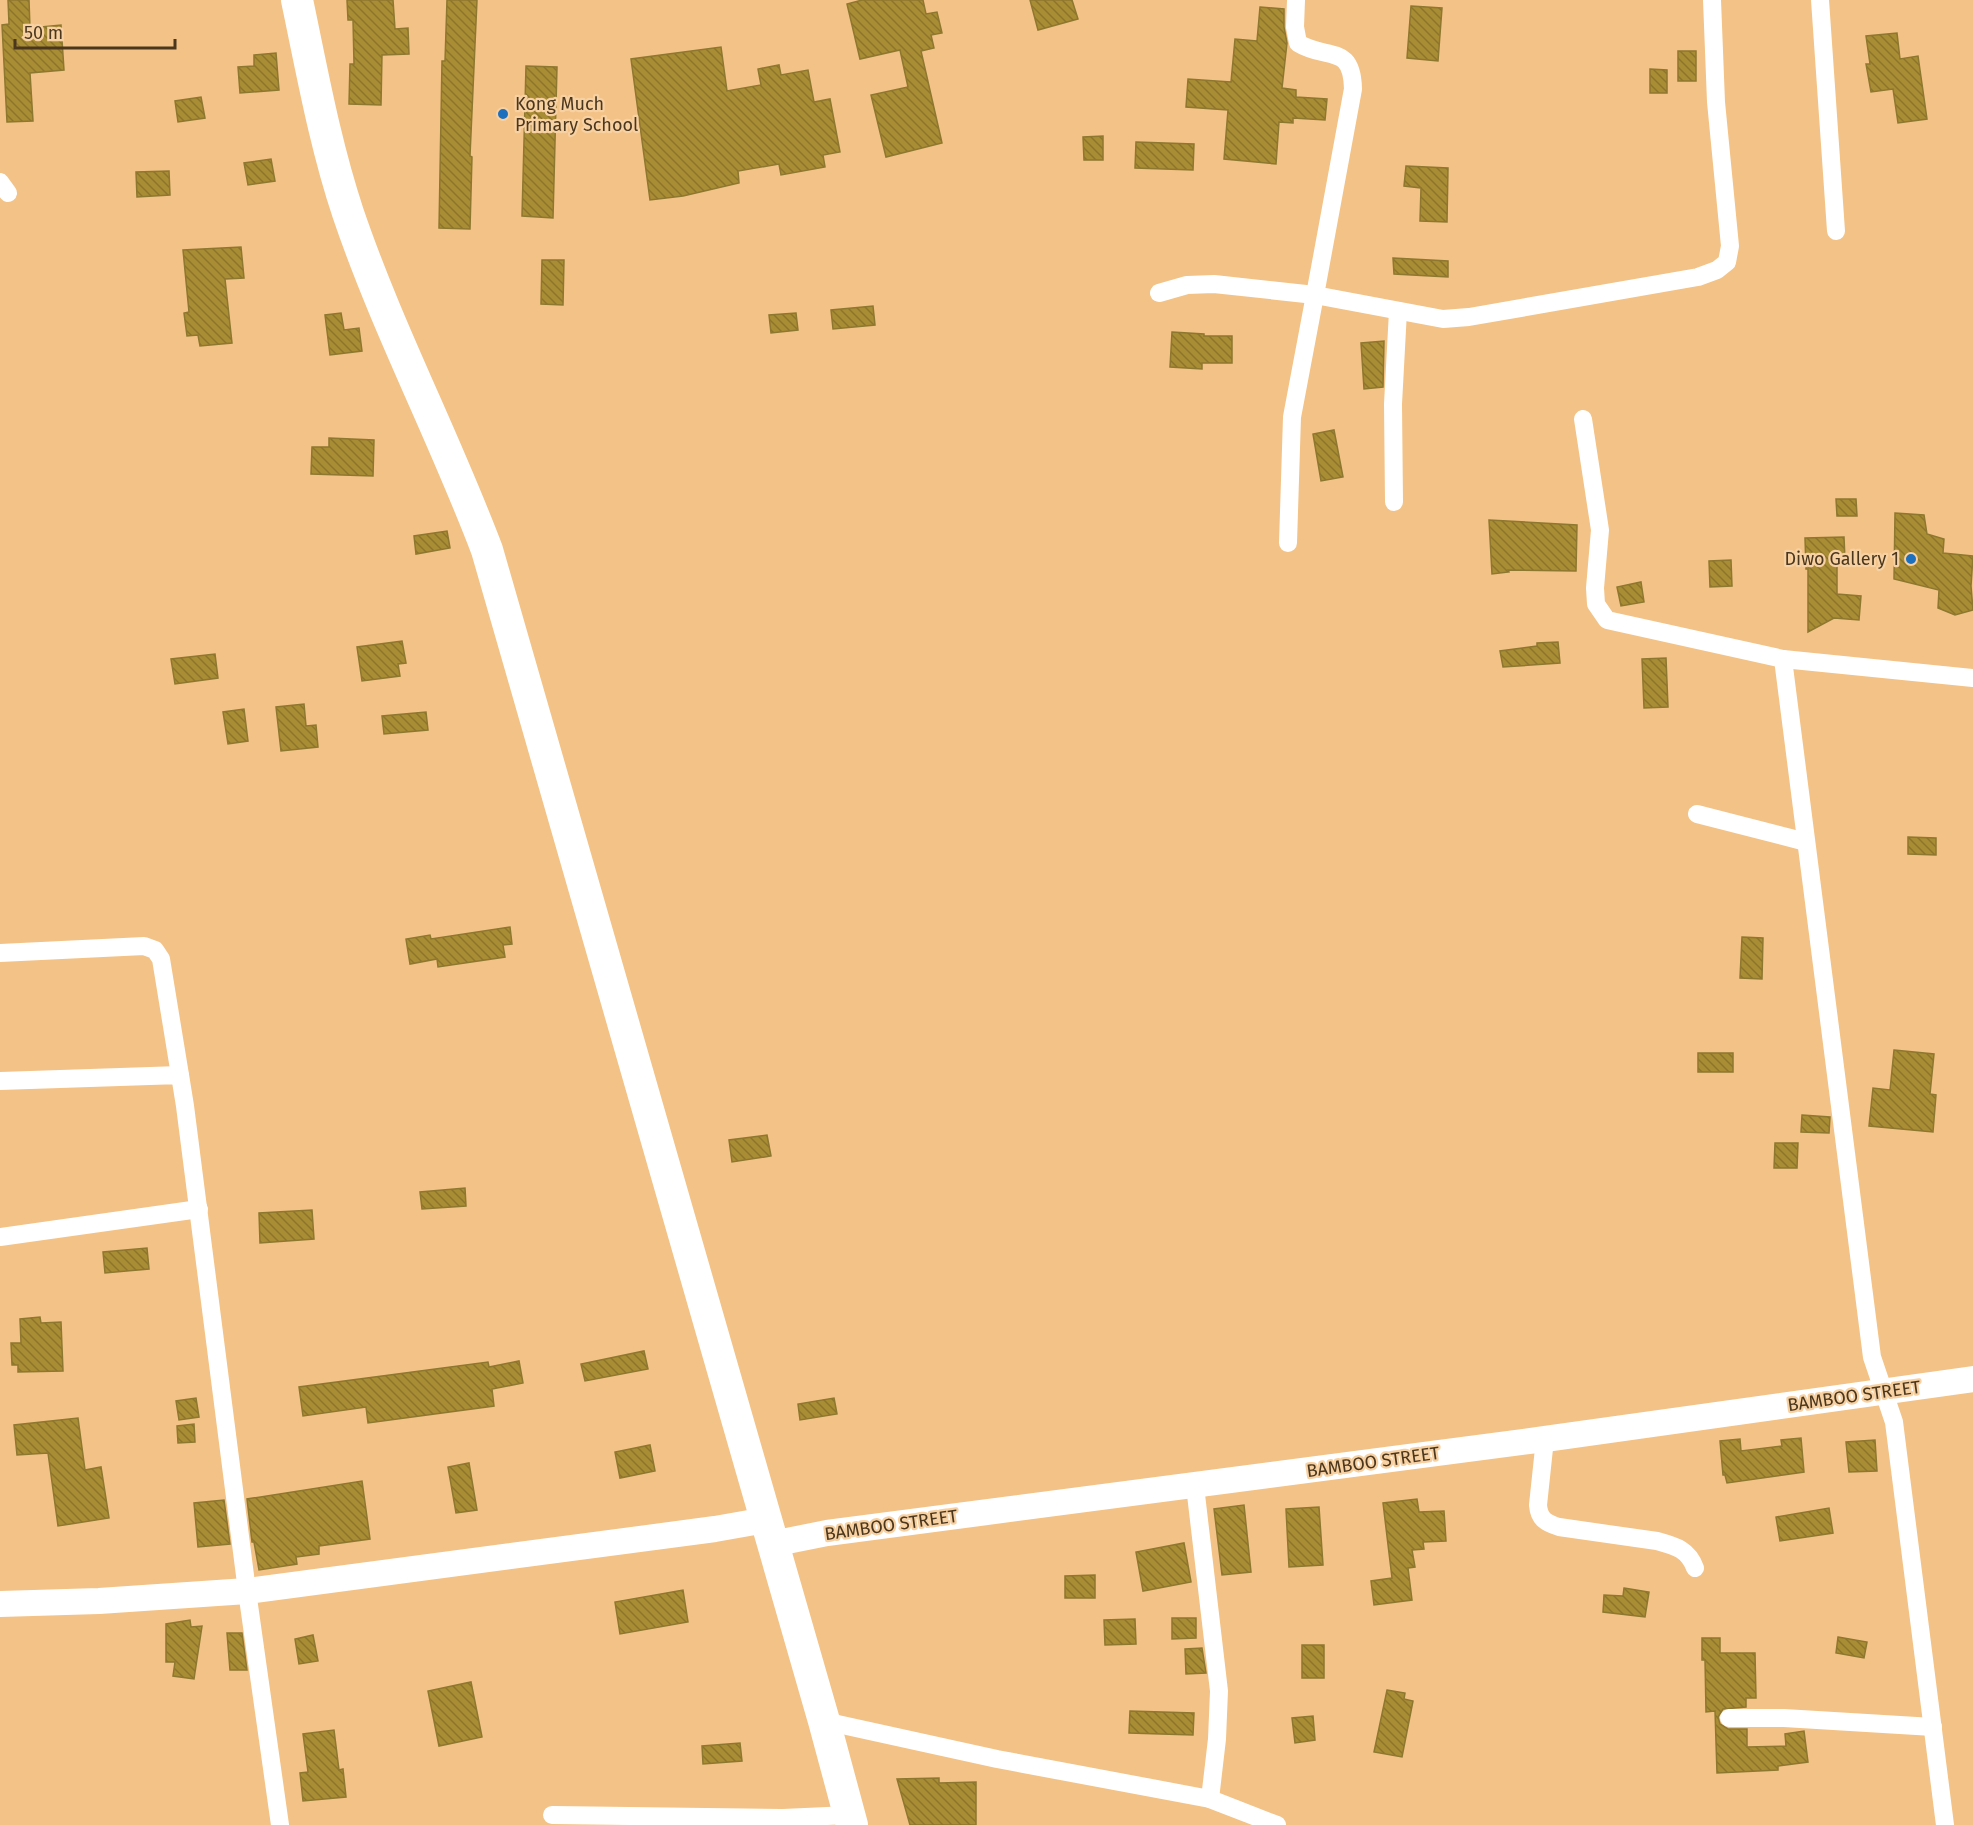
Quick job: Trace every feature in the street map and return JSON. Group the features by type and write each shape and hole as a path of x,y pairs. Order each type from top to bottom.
{"highway":[{"path":"297,0 326,138 348,212 376,289 463,485 487,550 824,1721 850,1820"}],"street":[{"path":"1288,543 1292,417 1353,89 1349,64 1341,57 1298,43 1295,27 1296,0"},
{"path":"1159,292 1187,285 1214,284 1315,295 1443,319 1469,317 1698,277 1717,270 1727,262 1730,246 1716,102 1712,0"},
{"path":"1820,0 1836,231"},
{"path":"1394,502 1393,404 1398,311"},
{"path":"1582,419 1600,530 1594,588 1596,604 1607,620 1783,659 1973,678"},
{"path":"1783,659 1872,1357 1894,1422 1945,1825"},
{"path":"1697,814 1806,842"},
{"path":"0,953 144,946 155,950 161,959 199,1209 247,1591 280,1825"},
{"path":"0,1081 180,1075"},
{"path":"0,1237 199,1209"},
{"name":"BAMBOO STREET","path":"0,1601 99,1601 247,1591 716,1529 826,1533 1195,1486 1973,1379"},
{"path":"1545,1439 1538,1504 1541,1518 1559,1527 1657,1541 1684,1550 1692,1559 1695,1568"},
{"path":"1195,1486 1219,1691 1217,1739 1210,1799"},
{"path":"1730,1718 1842,1720 1933,1727"},
{"path":"824,1721 997,1759 1210,1799 1277,1825"},
{"path":"552,1815 850,1820"}],"building":[{"path":"8,0 29,0 30,28 61,25 64,70 30,73 33,121 7,122 2,25 9,24"},
{"path":"347,0 393,0 395,29 408,28 409,54 382,55 381,105 349,104 350,64 354,64 353,20 348,20"},
{"path":"447,0 477,0 470,156 472,157 470,229 439,228 442,61 445,61"},
{"path":"862,0 923,0 926,14 937,12 942,33 931,35 934,48 921,51 942,143 886,157 871,95 908,87 900,50 860,59 847,4"},
{"path":"1030,0 1072,0 1078,19 1038,30"},
{"path":"1411,6 1442,8 1438,61 1407,58"},
{"path":"1260,7 1284,9 1287,43 1282,88 1296,90 1296,97 1327,99 1325,120 1293,118 1293,123 1279,122 1276,164 1224,159 1228,110 1186,107 1188,79 1231,82 1235,39 1257,41"},
{"path":"1897,33 1900,59 1918,56 1927,119 1898,123 1893,89 1871,92 1866,64 1870,64 1866,36"},
{"path":"721,47 727,91 761,85 758,69 779,65 781,75 808,70 814,102 830,99 840,152 823,155 825,167 781,175 779,164 738,171 739,183 683,196 650,200 631,59"},
{"path":"1678,51 1696,51 1696,81 1678,81"},
{"path":"276,53 279,90 240,93 238,67 254,66 254,55"},
{"path":"526,66 557,67 553,218 522,216"},
{"path":"1650,69 1667,70 1667,93 1650,93"},
{"path":"201,97 205,118 178,122 175,101"},
{"path":"1103,136 1103,160 1084,160 1083,137"},
{"path":"1136,142 1194,144 1193,170 1135,168"},
{"path":"271,159 275,181 248,185 244,163"},
{"path":"1406,166 1448,168 1447,222 1420,221 1421,188 1404,186"},
{"path":"169,171 170,195 137,197 136,172"},
{"path":"241,247 244,278 225,279 232,343 200,346 198,335 187,336 184,313 189,312 183,250"},
{"path":"1393,258 1448,261 1448,277 1394,274"},
{"path":"542,260 564,260 563,305 541,304"},
{"path":"873,306 875,325 833,329 831,310"},
{"path":"341,313 344,330 359,328 362,351 330,355 325,315"},
{"path":"796,313 798,330 771,333 769,315"},
{"path":"1172,332 1204,334 1204,336 1232,336 1232,363 1202,363 1202,369 1170,367"},
{"path":"1384,341 1383,387 1364,389 1361,343"},
{"path":"1334,430 1343,477 1321,481 1313,434"},
{"path":"329,438 374,440 373,476 311,474 312,447 329,447"},
{"path":"1836,499 1856,499 1857,516 1837,516"},
{"path":"1895,513 1924,515 1927,534 1944,539 1943,553 1973,556 1971,586 1973,610 1955,615 1938,608 1939,590 1894,579"},
{"path":"1489,520 1577,525 1576,571 1508,570 1509,572 1492,574"},
{"path":"447,531 450,548 416,554 414,536"},
{"path":"1844,537 1845,560 1837,560 1837,594 1861,596 1859,620 1834,618 1808,632 1808,569 1806,569 1805,538"},
{"path":"1731,560 1732,586 1710,587 1709,561"},
{"path":"1641,582 1644,602 1621,606 1617,587"},
{"path":"402,641 406,663 398,664 400,676 362,681 357,647"},
{"path":"1558,642 1560,663 1503,667 1500,651 1537,646 1537,643"},
{"path":"215,654 218,678 175,684 171,659"},
{"path":"1666,658 1668,707 1644,708 1642,659"},
{"path":"304,704 306,726 316,725 318,747 281,751 276,707"},
{"path":"244,709 248,741 228,744 223,712"},
{"path":"426,712 428,730 384,734 382,716"},
{"path":"1908,837 1936,838 1936,855 1908,854"},
{"path":"510,927 512,944 503,945 505,957 438,967 437,959 410,964 406,939 430,935 431,939"},
{"path":"1742,937 1763,938 1762,979 1740,978"},
{"path":"1894,1050 1934,1054 1930,1094 1936,1095 1933,1132 1869,1126 1873,1088 1890,1090"},
{"path":"1698,1053 1733,1053 1733,1072 1698,1072"},
{"path":"1802,1115 1830,1117 1829,1133 1801,1132"},
{"path":"767,1135 771,1156 732,1162 729,1140"},
{"path":"1775,1143 1798,1143 1797,1168 1774,1168"},
{"path":"465,1188 466,1206 422,1209 420,1192"},
{"path":"312,1210 314,1239 260,1243 259,1213"},
{"path":"147,1248 149,1269 105,1273 103,1252"},
{"path":"40,1317 41,1323 61,1322 63,1371 18,1372 18,1365 12,1365 11,1343 21,1343 20,1319"},
{"path":"644,1351 648,1369 585,1381 581,1364"},
{"path":"519,1361 523,1383 492,1389 494,1406 368,1423 366,1407 303,1416 299,1387 488,1362 489,1367"},
{"path":"196,1398 199,1417 179,1420 176,1401"},
{"path":"834,1398 837,1414 800,1420 798,1404"},
{"path":"78,1418 85,1470 101,1467 109,1518 58,1526 48,1453 17,1455 14,1425"},
{"path":"194,1424 195,1442 178,1443 177,1426"},
{"path":"1801,1438 1804,1472 1727,1483 1723,1475 1720,1441 1740,1439 1741,1451 1782,1446 1781,1440"},
{"path":"1875,1440 1877,1471 1849,1472 1846,1442"},
{"path":"650,1445 655,1471 620,1478 615,1452"},
{"path":"469,1463 477,1510 456,1513 448,1467"},
{"path":"362,1481 370,1539 319,1546 319,1554 296,1557 297,1564 259,1570 254,1542 252,1542 247,1499"},
{"path":"1417,1499 1419,1512 1444,1511 1446,1541 1423,1542 1424,1549 1412,1550 1415,1567 1408,1568 1412,1600 1374,1605 1371,1581 1392,1578 1383,1503"},
{"path":"224,1500 230,1544 198,1547 194,1503"},
{"path":"1244,1505 1251,1572 1222,1575 1214,1509"},
{"path":"1319,1507 1323,1565 1289,1567 1286,1509"},
{"path":"1829,1508 1833,1533 1780,1541 1776,1517"},
{"path":"1184,1543 1191,1582 1143,1591 1136,1552"},
{"path":"1095,1575 1095,1598 1065,1598 1065,1576"},
{"path":"1624,1588 1649,1592 1645,1617 1603,1612 1604,1595 1623,1596"},
{"path":"683,1590 688,1622 620,1634 615,1602"},
{"path":"1172,1618 1196,1618 1196,1638 1172,1639"},
{"path":"1135,1619 1136,1644 1105,1645 1104,1620"},
{"path":"190,1620 191,1627 202,1626 194,1679 173,1676 175,1662 166,1662 166,1624"},
{"path":"227,1633 242,1633 247,1670 230,1670"},
{"path":"313,1635 318,1661 299,1664 295,1639"},
{"path":"1838,1637 1867,1642 1864,1658 1836,1653"},
{"path":"1702,1638 1720,1638 1720,1653 1755,1653 1756,1698 1746,1698 1746,1707 1723,1709 1718,1717 1720,1724 1728,1729 1747,1729 1747,1747 1786,1746 1785,1734 1804,1731 1808,1762 1778,1766 1778,1770 1717,1773 1715,1711 1706,1712 1705,1660 1702,1660"},
{"path":"1302,1645 1324,1645 1324,1678 1302,1678"},
{"path":"1202,1648 1206,1673 1186,1674 1185,1649"},
{"path":"471,1682 482,1737 439,1746 428,1691"},
{"path":"1387,1690 1405,1693 1404,1699 1413,1701 1402,1757 1374,1752"},
{"path":"1130,1711 1194,1713 1193,1735 1129,1733"},
{"path":"1313,1716 1315,1740 1295,1743 1292,1718"},
{"path":"334,1730 339,1770 343,1769 346,1797 303,1801 300,1773 308,1772 303,1734"},
{"path":"740,1743 742,1761 703,1764 702,1746"},
{"path":"939,1778 939,1783 976,1782 976,1825 910,1825 897,1779"}],"place":[{"name":"Kong Much Primary School","path":"503,114"},
{"name":"Diwo Gallery 1","path":"1911,559"}]}
